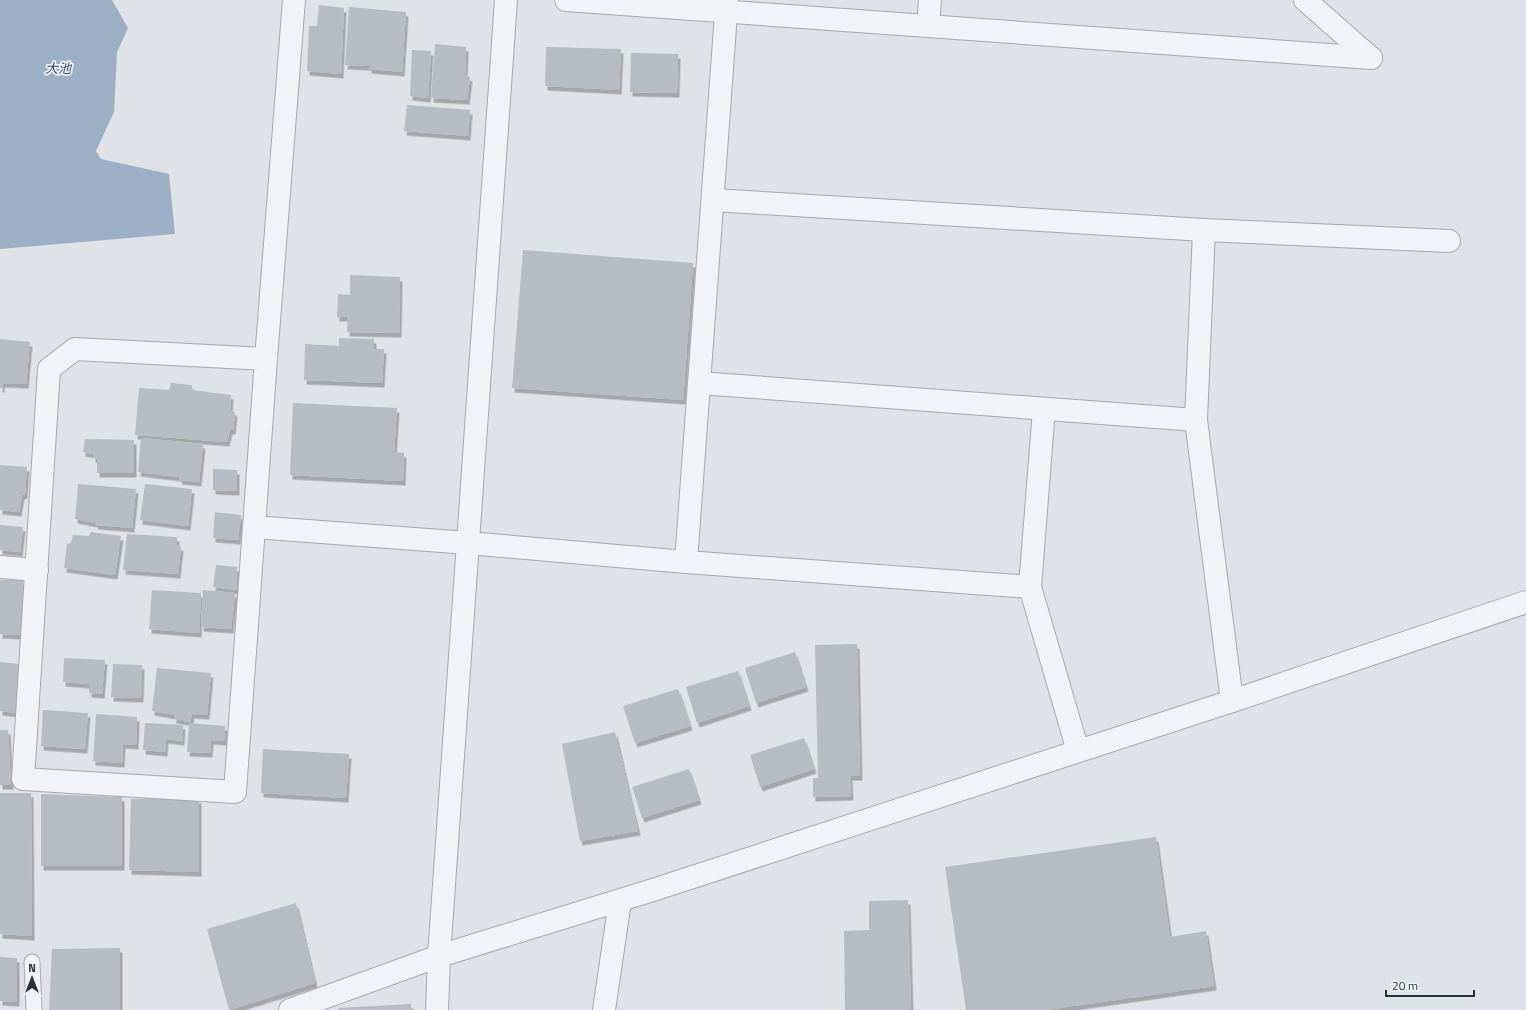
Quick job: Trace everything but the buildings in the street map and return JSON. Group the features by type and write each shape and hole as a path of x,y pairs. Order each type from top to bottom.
{"street":[{"path":"266,359 75,348 49,369 23,779 235,792 266,359 294,0"},
{"path":"437,1010 439,956 506,0"},
{"path":"566,0 727,6 928,26 1371,58 1305,0"},
{"path":"928,26 930,0"},
{"path":"686,562 727,6"},
{"path":"712,200 1204,230 1449,241"},
{"path":"1204,230 1196,420 1232,700"},
{"path":"699,382 1196,420"},
{"path":"1044,409 1030,587 1078,751"},
{"path":"254,527 468,543 686,562 1030,587"},
{"path":"0,567 36,570"},
{"path":"290,1010 439,956 620,901 1526,602"},
{"path":"604,1010 620,901"}],"lane":[{"path":"32,962 34,1010"}],"water":[{"name":"大池","path":"0,0 112,0 128,28 117,52 114,112 96,151 101,159 169,174 175,234 0,249"}]}
